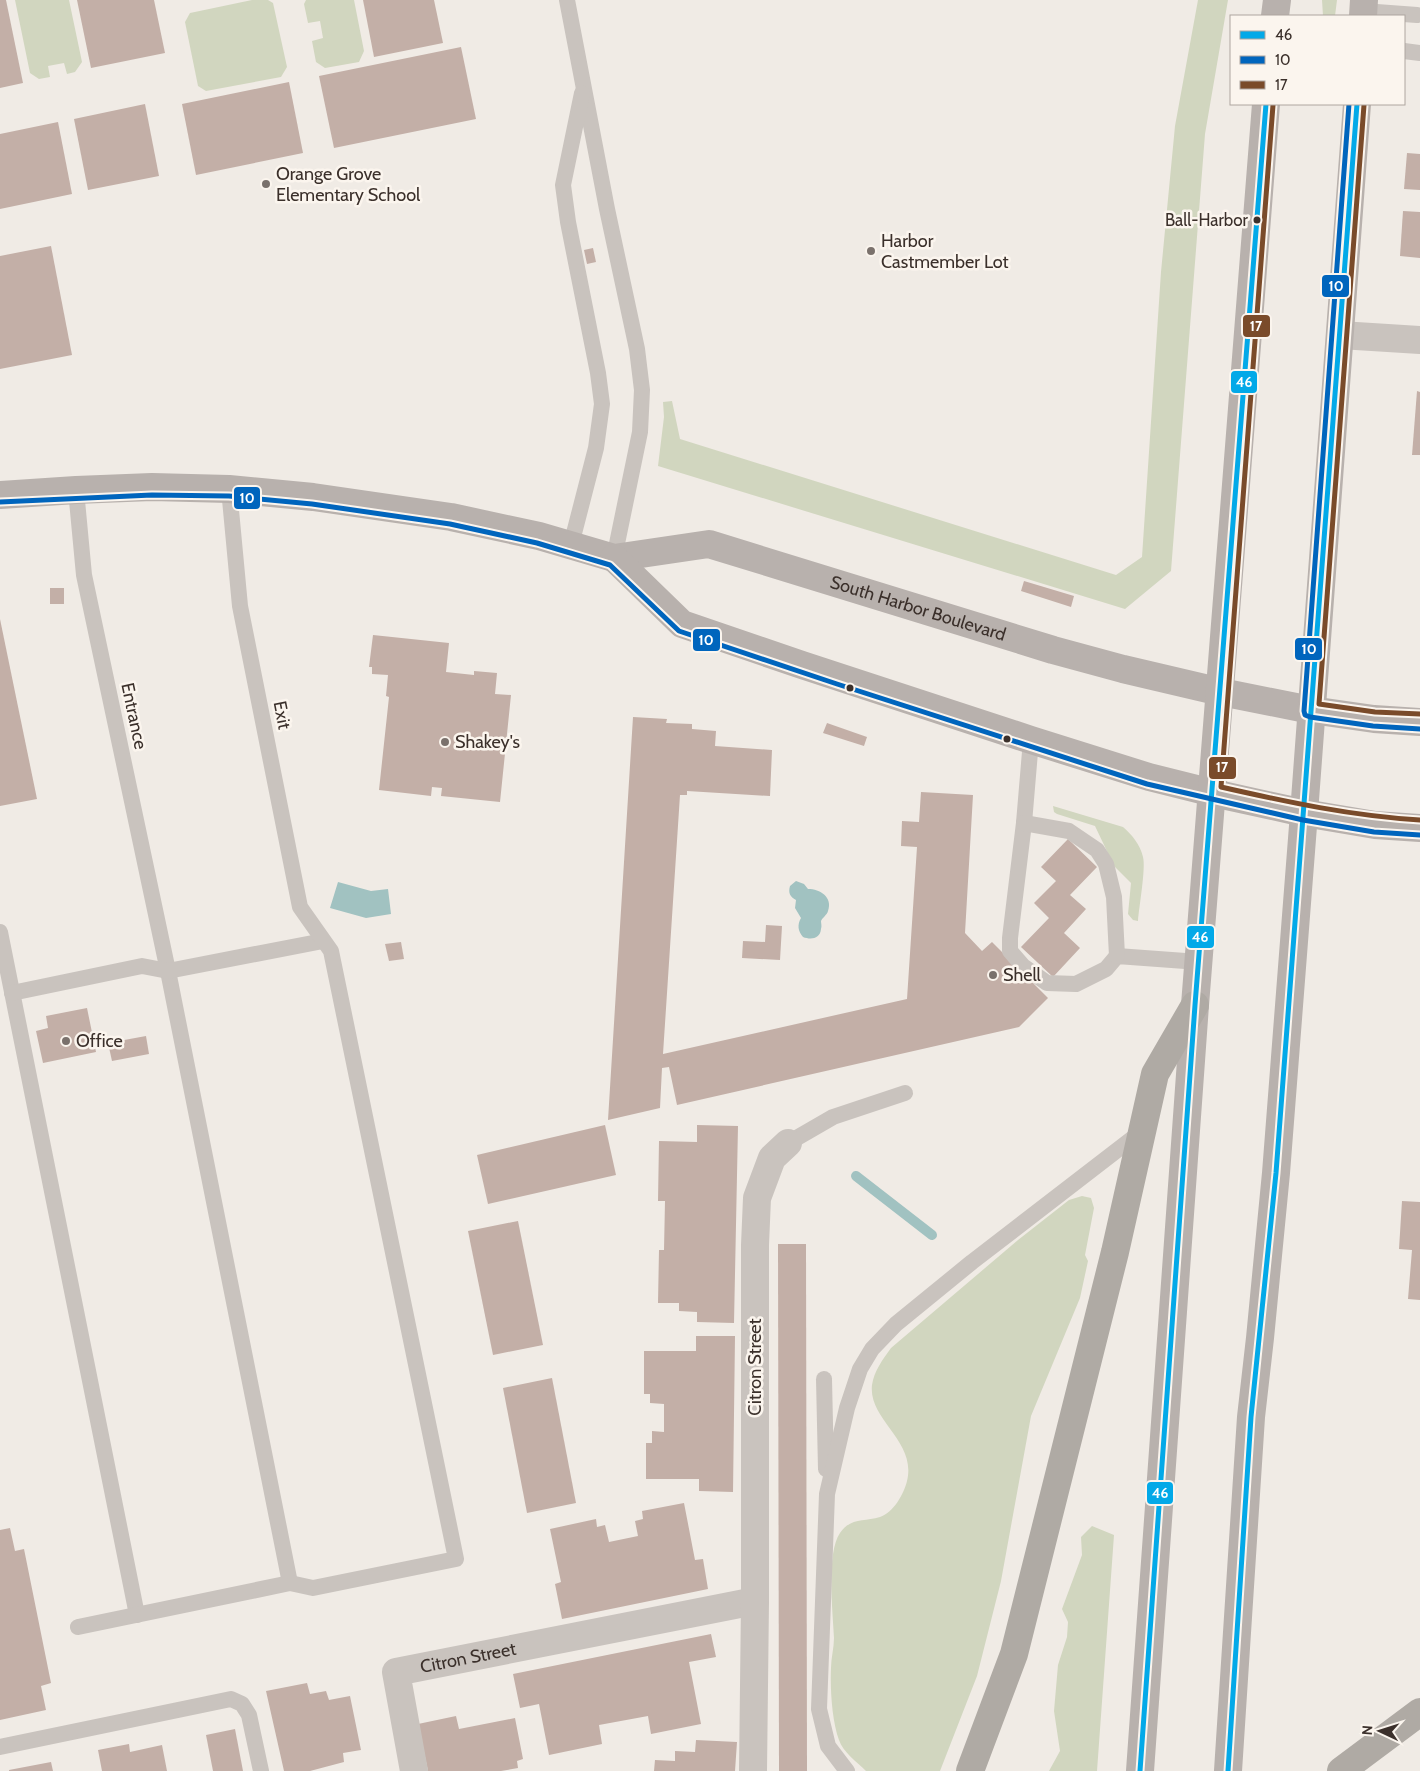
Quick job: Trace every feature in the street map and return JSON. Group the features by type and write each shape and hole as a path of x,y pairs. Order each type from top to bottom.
{"highway":[{"path":"970,1771 1014,1654 1116,1252 1155,1074 1196,1005"},
{"path":"1341,1771 1420,1712"}],"main road":[{"path":"1275,15 1277,0"},
{"path":"1140,1771 1199,962 1266,105"},
{"path":"1228,1771 1251,1417 1272,1224 1356,105"},
{"name":"South Harbor Boulevard","path":"0,495 152,487 229,489 313,497 451,518 539,536 614,558 709,544 1053,650 1123,669 1221,692 1311,710 1374,719 1420,722"},
{"name":"South Harbor Boulevard","path":"614,558 682,624 1031,740 1149,777 1304,813 1375,825 1420,828"}],"street":[{"path":"1340,335 1420,340"},
{"name":"Citron Street","path":"753,1771 755,1245 757,1198 772,1158 788,1143"},
{"name":"Citron Street","path":"414,1771 396,1672 755,1601"}],"lane":[{"path":"567,0 607,209 637,349 642,390 640,432 614,558"},
{"path":"1363,9 1417,15"},
{"path":"1405,51 1420,53"},
{"path":"571,546 596,448 602,404 598,373 568,222 563,185 584,81"},
{"name":"Exit","path":"229,489 240,606 300,907 330,951 456,1559 313,1588 290,1583"},
{"name":"Entrance","path":"76,490 84,575 168,971 290,1583"},
{"path":"1024,823 1069,831 1097,850 1106,864 1114,897 1116,956 1106,969 1076,984 1047,982 1023,966 1010,951 1031,740"},
{"path":"0,932 137,1615"},
{"path":"12,993 142,966 168,971 323,941"},
{"path":"1116,956 1199,962"},
{"path":"788,1143 833,1117 905,1093"},
{"path":"827,1494 847,1408 860,1369 872,1349 896,1324 972,1262 1143,1130"},
{"path":"824,1379 827,1494 819,1709 828,1746 847,1771"},
{"path":"78,1627 290,1583"},
{"path":"0,1747 231,1699 242,1704 249,1714 261,1771"}],"green space":[{"path":"15,0 69,0 82,62 75,72 67,74 64,63 48,66 50,77 39,79 30,73"},
{"path":"252,0 268,0 273,3 287,67 281,77 206,91 198,86 185,22 190,13"},
{"path":"306,0 354,0 364,51 359,62 325,68 316,62 312,41 323,38 320,21 308,23 304,4"},
{"path":"1198,0 1228,0 1205,134 1171,571 1125,609 658,466 664,417 663,402 672,401 680,439 1116,575 1142,557 1161,272 1175,126"},
{"path":"1322,0 1337,0 1335,15 1323,15"},
{"path":"1053,806 1123,827 1130,833 1142,852 1144,862 1138,921 1133,920 1128,914 1131,883 1114,866 1095,826 1057,814 1054,812"},
{"path":"1082,1196 1091,1198 1094,1208 1085,1255 1088,1261 1080,1298 1031,1416 1001,1581 977,1676 940,1771 866,1771 844,1749 839,1740 835,1724 831,1685 834,1638 832,1569 836,1542 844,1528 853,1522 885,1515 901,1497 907,1481 908,1467 905,1454 877,1409 873,1398 872,1385 875,1375 879,1365 891,1348 1018,1240 1069,1200"},
{"path":"1092,1526 1114,1535 1097,1771 1049,1771 1060,1751 1054,1711 1058,1665 1067,1637 1068,1622 1062,1609 1082,1555 1081,1537"}],"water":[{"path":"796,881 804,884 808,889 821,892 829,902 827,912 821,921 819,935 815,938 803,937 799,930 801,918 795,908 796,900 789,893 790,886"},
{"path":"338,882 371,891 388,889 391,914 366,918 330,908"}],"building":[{"path":"0,0 6,0 23,83 0,88"},
{"path":"77,0 154,0 165,53 91,68"},
{"path":"363,0 434,0 443,43 374,57"},
{"path":"461,47 476,119 334,148 319,76"},
{"path":"289,82 303,153 196,175 182,104"},
{"path":"145,104 159,176 88,190 74,119"},
{"path":"58,122 72,194 0,209 0,134"},
{"path":"1407,153 1420,154 1420,190 1404,189"},
{"path":"1403,211 1420,212 1420,258 1400,256"},
{"path":"51,246 72,355 0,369 0,256"},
{"path":"593,248 596,262 587,264 584,250"},
{"path":"1417,391 1420,392 1420,455 1412,455"},
{"path":"1024,581 1074,596 1071,607 1021,591"},
{"path":"50,588 64,588 64,604 50,604"},
{"path":"0,619 37,799 0,806"},
{"name":"Shakey's","path":"373,635 449,643 446,672 474,675 474,671 497,673 495,694 511,695 500,802 441,796 442,788 432,787 431,796 379,790 389,697 386,696 388,675 372,674 372,667 369,667"},
{"path":"633,717 667,719 666,723 692,724 692,729 716,731 715,746 772,750 770,796 687,791 687,795 680,795 663,1054 907,999 917,847 901,846 902,821 919,822 921,792 973,795 965,933 982,951 992,942 1048,998 1019,1027 677,1105 669,1067 662,1068 660,1108 608,1120"},
{"path":"827,723 867,737 864,746 823,733"},
{"name":"Shell","path":"1068,839 1097,867 1070,895 1086,909 1064,933 1080,948 1053,977 1021,947 1049,918 1034,903 1056,881 1041,867"},
{"path":"766,925 782,926 780,960 742,958 743,941 765,942"},
{"path":"401,942 404,959 389,961 385,944"},
{"name":"Office","path":"87,1008 96,1052 43,1063 36,1031 48,1028 46,1016"},
{"path":"146,1036 149,1054 112,1061 108,1043"},
{"path":"605,1125 616,1175 488,1204 477,1155"},
{"path":"697,1125 738,1126 734,1323 697,1322 697,1312 679,1311 679,1303 658,1303 659,1250 664,1250 665,1201 658,1201 659,1141 697,1142"},
{"path":"1402,1201 1420,1202 1420,1300 1408,1299 1412,1250 1399,1249"},
{"path":"518,1221 543,1345 493,1355 468,1231"},
{"path":"778,1244 806,1244 807,1771 779,1771"},
{"path":"696,1336 735,1336 733,1492 699,1491 699,1479 646,1479 646,1443 652,1443 652,1431 664,1432 664,1404 650,1403 650,1394 644,1394 644,1351 696,1351"},
{"path":"552,1378 576,1503 527,1513 503,1388"},
{"path":"684,1503 695,1560 703,1559 708,1589 562,1619 555,1584 561,1582 550,1529 596,1519 597,1527 605,1525 609,1542 638,1536 635,1521 643,1519 642,1511"},
{"path":"10,1528 15,1551 24,1549 51,1683 41,1686 46,1710 0,1720 0,1530"},
{"path":"711,1634 716,1657 689,1662 701,1724 651,1734 648,1716 599,1725 602,1744 549,1755 539,1704 520,1708 513,1674"},
{"path":"307,1683 310,1694 326,1691 329,1700 350,1696 361,1750 343,1753 344,1762 310,1771 284,1771 266,1691"},
{"path":"456,1716 459,1729 515,1718 523,1759 517,1761 518,1768 501,1771 428,1771 418,1724"},
{"path":"235,1729 243,1771 213,1771 206,1735"},
{"path":"696,1740 737,1742 735,1771 654,1771 655,1760 675,1761 675,1751 695,1752"},
{"path":"129,1744 130,1752 162,1745 167,1771 102,1771 98,1750"},
{"path":"51,1762 53,1771 9,1771 9,1770"}],"waterway":[{"path":"856,1176 932,1235"}],"transit line":[{"name":"46","path":"1140,1771 1195,1005 1266,105"},
{"name":"17","path":"1273,105 1221,787 1345,812 1420,820"},
{"name":"10","path":"1349,105 1304,711 1305,715 1310,717 1373,726 1420,729"},
{"name":"46","path":"1228,1771 1251,1417 1276,1173 1357,105"},
{"name":"17","path":"1364,105 1319,704 1375,712 1420,714"},
{"name":"10","path":"0,502 152,495 229,496 312,504 450,524 537,543 610,565 679,631 837,684 1147,784 1303,820 1374,832 1420,835"}],"place":[{"name":"Orange Grove Elementary School","path":"266,184"},
{"name":"Ball-Harbor","path":"1257,220"},
{"name":"Harbor Castmember Lot","path":"871,251"},
{"name":"Shakey's","path":"445,742"},
{"name":"Shell","path":"993,975"},
{"name":"Office","path":"66,1041"}]}
